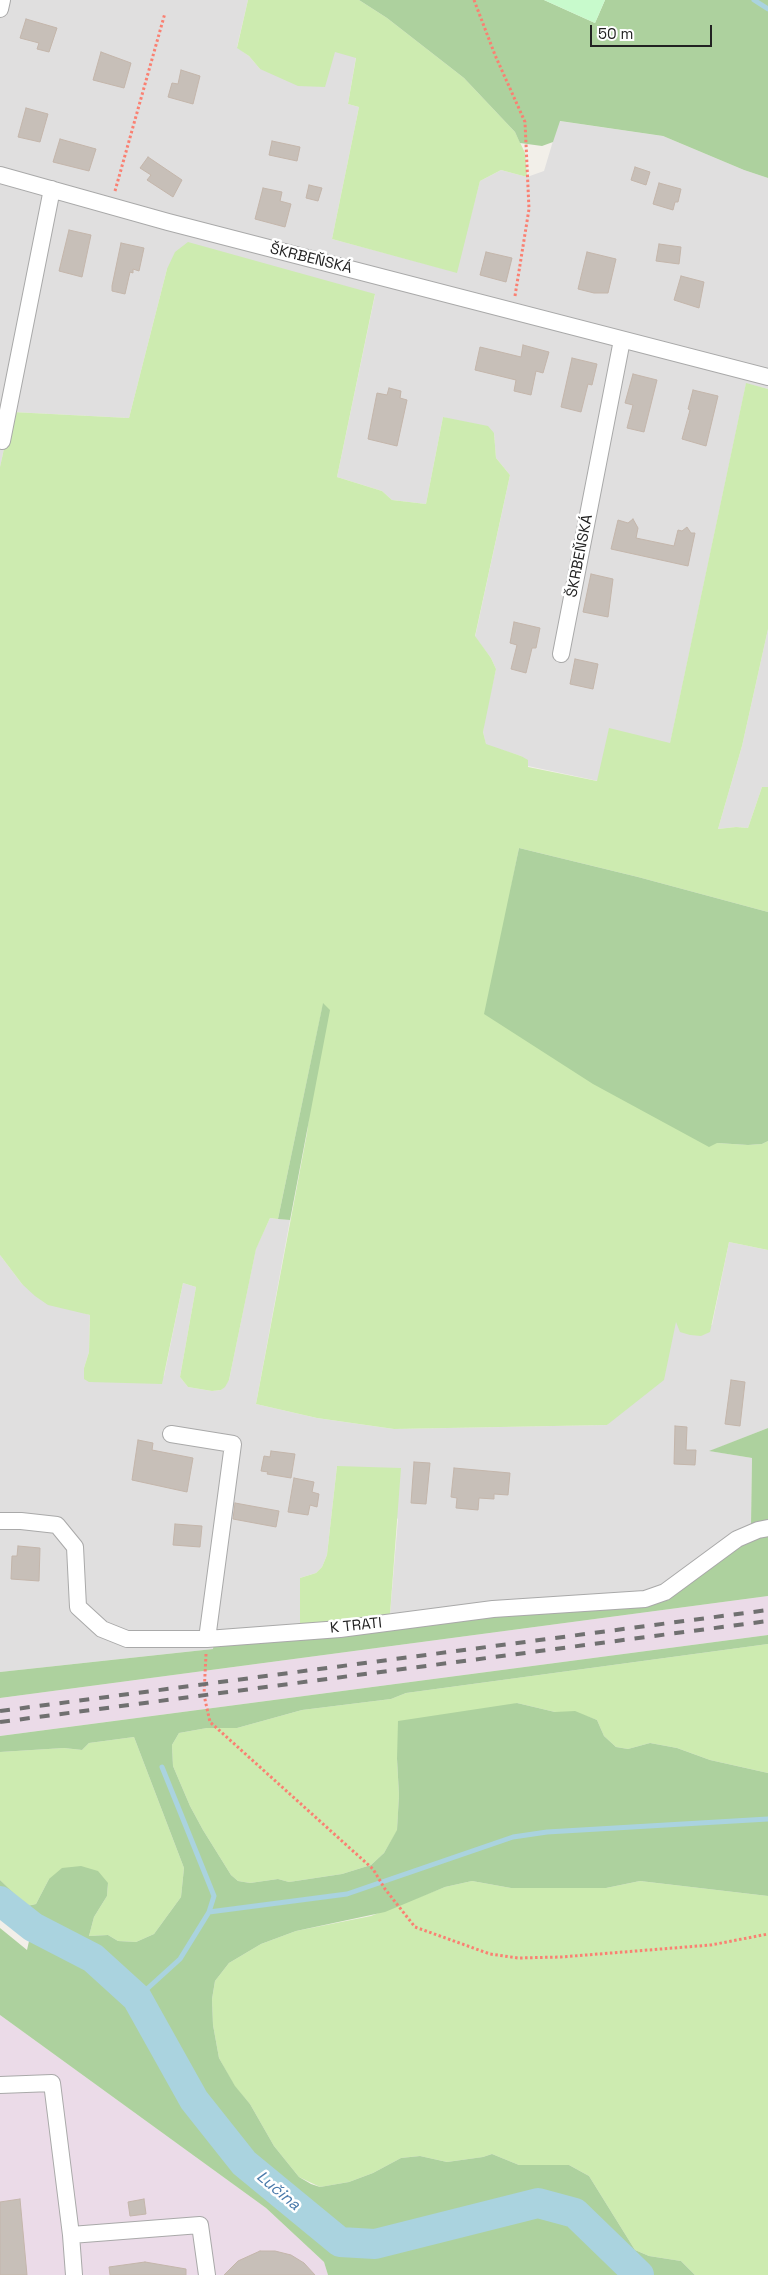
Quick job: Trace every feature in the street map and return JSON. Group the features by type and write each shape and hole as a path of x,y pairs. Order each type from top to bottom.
{"street":[{"path":"0,9 2,0"},
{"name":"ŠKRBEŇSKÁ","path":"0,176 768,377"},
{"path":"2,441 52,190"},
{"name":"ŠKRBEŇSKÁ","path":"561,654 622,340"},
{"path":"171,1434 233,1444 207,1638"},
{"name":"K TRATI","path":"0,1521 57,1525 75,1547 78,1607 102,1629 127,1639 207,1638 340,1629 492,1609 645,1599 665,1592 737,1540 758,1530 768,1528"},
{"path":"0,2085 52,2083 74,2275"},
{"path":"71,2236 200,2225 207,2275"}],"path":[{"path":"474,0 495,55 525,122 529,209 512,311"},
{"path":"110,206 165,13"},
{"path":"207,1638 203,1684 210,1722 373,1869 385,1889 415,1927 490,1954 518,1958 561,1957 711,1945 768,1934"}],"shaded area":[{"path":"0,0 248,0 237,47 249,56 260,69 335,51 356,57 348,104 359,107 332,239 456,272 480,181 501,170 527,177 544,171 559,121 663,136 768,178 768,389 746,384 670,744 598,781 528,766 521,756 486,745 483,732 484,720 496,669 491,658 475,637 510,475 496,458 494,433 443,417 426,504 392,500 382,491 337,477 375,295 167,269 129,418 12,412 0,467"},
{"path":"768,629 768,787 762,787 748,828 718,829 742,746"},
{"path":"270,1218 290,1220 256,1404 317,1418 394,1429 607,1425 676,1320 712,1325 729,1242 768,1250 768,1428 710,1451 752,1458 751,1524 670,1583 650,1591 472,1605 390,1614 398,1519 337,1466 327,1555 322,1567 316,1573 300,1578 300,1625 215,1631 213,1649 0,1672 0,1255 22,1284 74,1310 90,1315 89,1352 84,1368 84,1379 164,1376 183,1283 196,1287 180,1377 188,1387 212,1391 221,1390 229,1380 256,1248"},
{"path":"768,1596 768,1635 0,1736 0,1698"},
{"path":"0,2015 266,2208 324,2262 328,2275 0,2275"}],"green space":[{"path":"248,0 359,0 387,18 464,78 515,132 525,153 527,177 501,170 480,181 457,273 332,239 359,107 348,104 356,58 335,52 325,87 298,86 260,69 249,56 237,48"},
{"path":"359,0 544,0 595,23 605,0 768,0 768,178 663,136 560,121 553,142 542,146 520,143 515,132 464,78 387,18"},
{"path":"544,0 605,0 595,23"},
{"path":"188,242 375,294 337,477 382,491 392,500 426,504 443,417 488,426 494,433 496,458 510,475 475,636 491,658 496,669 483,732 486,744 521,756 528,760 528,767 597,781 609,728 670,743 746,383 768,389 768,629 742,746 718,829 748,828 762,787 768,787 768,912 638,877 519,848 511,888 717,1143 748,1145 762,1144 768,1141 768,1250 729,1242 710,1332 701,1336 690,1335 680,1332 676,1322 664,1380 607,1425 394,1429 317,1418 256,1404 307,1133 323,1004 278,1219 270,1218 256,1249 229,1380 225,1387 221,1390 212,1391 188,1387 180,1377 196,1287 183,1283 162,1384 89,1382 84,1379 84,1368 89,1352 90,1315 48,1305 22,1284 0,1255 0,467 12,412 129,418 167,269 175,252"},
{"path":"519,848 638,877 768,912 768,1141 762,1144 748,1145 717,1143 709,1147 593,1084 484,1014"},
{"path":"323,1003 330,1010 290,1220 278,1219"},
{"path":"768,1428 768,1522 751,1524 752,1458 709,1451"},
{"path":"337,1466 401,1468 390,1614 300,1625 300,1578 316,1573 322,1567 327,1555"},
{"path":"768,1534 768,1596 0,1698 0,1672 213,1649 214,1642 496,1613 638,1605 742,1544"},
{"path":"768,1635 768,1644 406,1693 391,1699 302,1710 237,1728 207,1728 179,1733 172,1745 173,1766 190,1806 203,1830 231,1875 238,1881 250,1883 278,1879 289,1882 342,1874 371,1865 384,1853 397,1830 399,1795 397,1759 398,1721 517,1703 555,1712 575,1711 597,1720 604,1736 616,1747 628,1749 650,1743 677,1748 710,1760 768,1773 768,1896 640,1881 606,1888 511,1888 472,1881 445,1887 385,1912 296,1931 261,1944 229,1963 215,1981 212,1999 213,2025 219,2058 235,2086 250,2104 274,2146 299,2177 311,2184 320,2187 349,2182 373,2173 401,2158 420,2156 447,2162 492,2154 519,2165 569,2165 589,2176 635,2250 649,2256 681,2261 695,2275 328,2275 324,2262 266,2208 0,2015 0,1928 27,1950 34,1919 0,1893 0,1880 27,1906 36,1904 49,1879 62,1868 81,1866 98,1871 108,1883 107,1896 94,1917 89,1936 108,1935 118,1941 136,1942 154,1934 181,1897 184,1868 134,1737 89,1743 82,1750 64,1748 0,1752 0,1736"},
{"path":"768,1644 768,1773 710,1760 677,1748 650,1743 628,1749 616,1747 604,1736 597,1720 575,1712 555,1712 517,1703 397,1759 399,1795 397,1831 384,1853 371,1865 342,1874 289,1882 278,1879 250,1883 238,1881 231,1875 203,1830 190,1806 173,1766 172,1745 179,1733 207,1728 237,1728 302,1710 391,1699 406,1693"},
{"path":"134,1737 184,1868 181,1897 154,1934 136,1942 118,1941 108,1935 89,1936 94,1917 107,1896 108,1883 49,1879 36,1904 26,1906 0,1880 0,1752 64,1748 82,1750 89,1743"},
{"path":"472,1881 511,1888 606,1888 640,1881 768,1896 768,2275 695,2275 681,2261 649,2256 635,2250 589,2176 569,2165 519,2165 492,2154 447,2162 420,2156 401,2158 373,2173 349,2182 320,2187 299,2177 274,2146 250,2104 235,2087 219,2058 213,2025 212,1999 215,1981 229,1963 261,1944 296,1931 371,1916 445,1887"}],"building":[{"path":"26,19 57,28 49,52 37,49 39,43 20,38"},
{"path":"101,52 131,63 124,88 93,80"},
{"path":"181,70 200,76 193,104 168,97 172,83 178,84"},
{"path":"26,108 48,114 40,142 18,137"},
{"path":"60,139 96,149 89,171 53,162"},
{"path":"272,141 300,147 297,161 269,155"},
{"path":"148,157 182,180 173,197 147,180 151,175 140,168"},
{"path":"635,167 650,172 646,185 631,180"},
{"path":"659,183 681,189 678,202 675,202 673,210 653,204"},
{"path":"309,185 322,188 318,201 306,198"},
{"path":"263,188 282,192 280,201 291,204 285,227 255,219"},
{"path":"69,230 91,235 82,277 59,271"},
{"path":"121,243 144,248 139,271 133,269 133,273 130,272 125,294 112,291"},
{"path":"659,244 681,247 679,264 656,261"},
{"path":"486,252 512,258 506,282 480,275"},
{"path":"587,252 616,259 608,293 594,293 578,289"},
{"path":"681,276 704,282 699,308 674,300"},
{"path":"523,345 549,352 543,373 536,371 531,395 514,391 516,380 475,370 480,347 521,357"},
{"path":"572,358 597,364 592,385 588,384 581,412 561,407"},
{"path":"633,374 657,380 644,432 627,428 633,405 625,403"},
{"path":"389,388 401,391 400,398 407,400 397,446 368,439 377,393 387,395"},
{"path":"693,390 718,396 706,446 682,439"},
{"path":"633,519 638,528 636,538 674,546 678,530 682,531 687,527 691,533 695,533 688,566 611,549 618,520 628,523"},
{"path":"591,574 613,579 608,617 583,612"},
{"path":"514,622 540,628 536,648 532,648 526,673 511,669 517,645 510,643"},
{"path":"575,659 598,664 593,689 570,684"},
{"path":"731,1380 745,1382 740,1426 725,1424"},
{"path":"675,1426 687,1427 686,1450 696,1450 695,1465 674,1464"},
{"path":"138,1440 153,1443 152,1450 193,1458 187,1492 132,1480"},
{"path":"271,1451 295,1454 291,1478 267,1474 268,1472 261,1471 264,1456 270,1457"},
{"path":"414,1462 430,1463 426,1504 411,1503"},
{"path":"454,1468 510,1473 508,1495 494,1494 494,1499 479,1498 478,1510 456,1508 457,1498 451,1497"},
{"path":"294,1478 314,1482 312,1492 319,1494 317,1507 310,1505 308,1515 288,1512"},
{"path":"235,1503 279,1511 276,1527 233,1519"},
{"path":"175,1524 202,1526 200,1547 173,1545"},
{"path":"18,1546 40,1548 39,1581 11,1579 12,1556 17,1556"},
{"path":"20,2199 27,2275 0,2275 0,2202"},
{"path":"144,2199 146,2214 130,2216 128,2202"},
{"path":"260,2251 275,2251 291,2255 304,2263 315,2275 224,2275 238,2261"},
{"path":"145,2262 186,2269 186,2275 110,2275 109,2267"}],"waterway":[{"path":"754,0 768,9"},
{"path":"162,1767 214,1896 209,1912"},
{"path":"137,1998 180,1959 209,1912 347,1894 513,1837 547,1832 768,1819"},
{"name":"Lučina","path":"0,1901 33,1927 93,1958 137,1998 194,2100 244,2163 340,2242 375,2244 538,2203 575,2213 639,2275"}],"railway":[{"path":"0,1711 768,1610"},
{"path":"0,1722 768,1621"}]}
